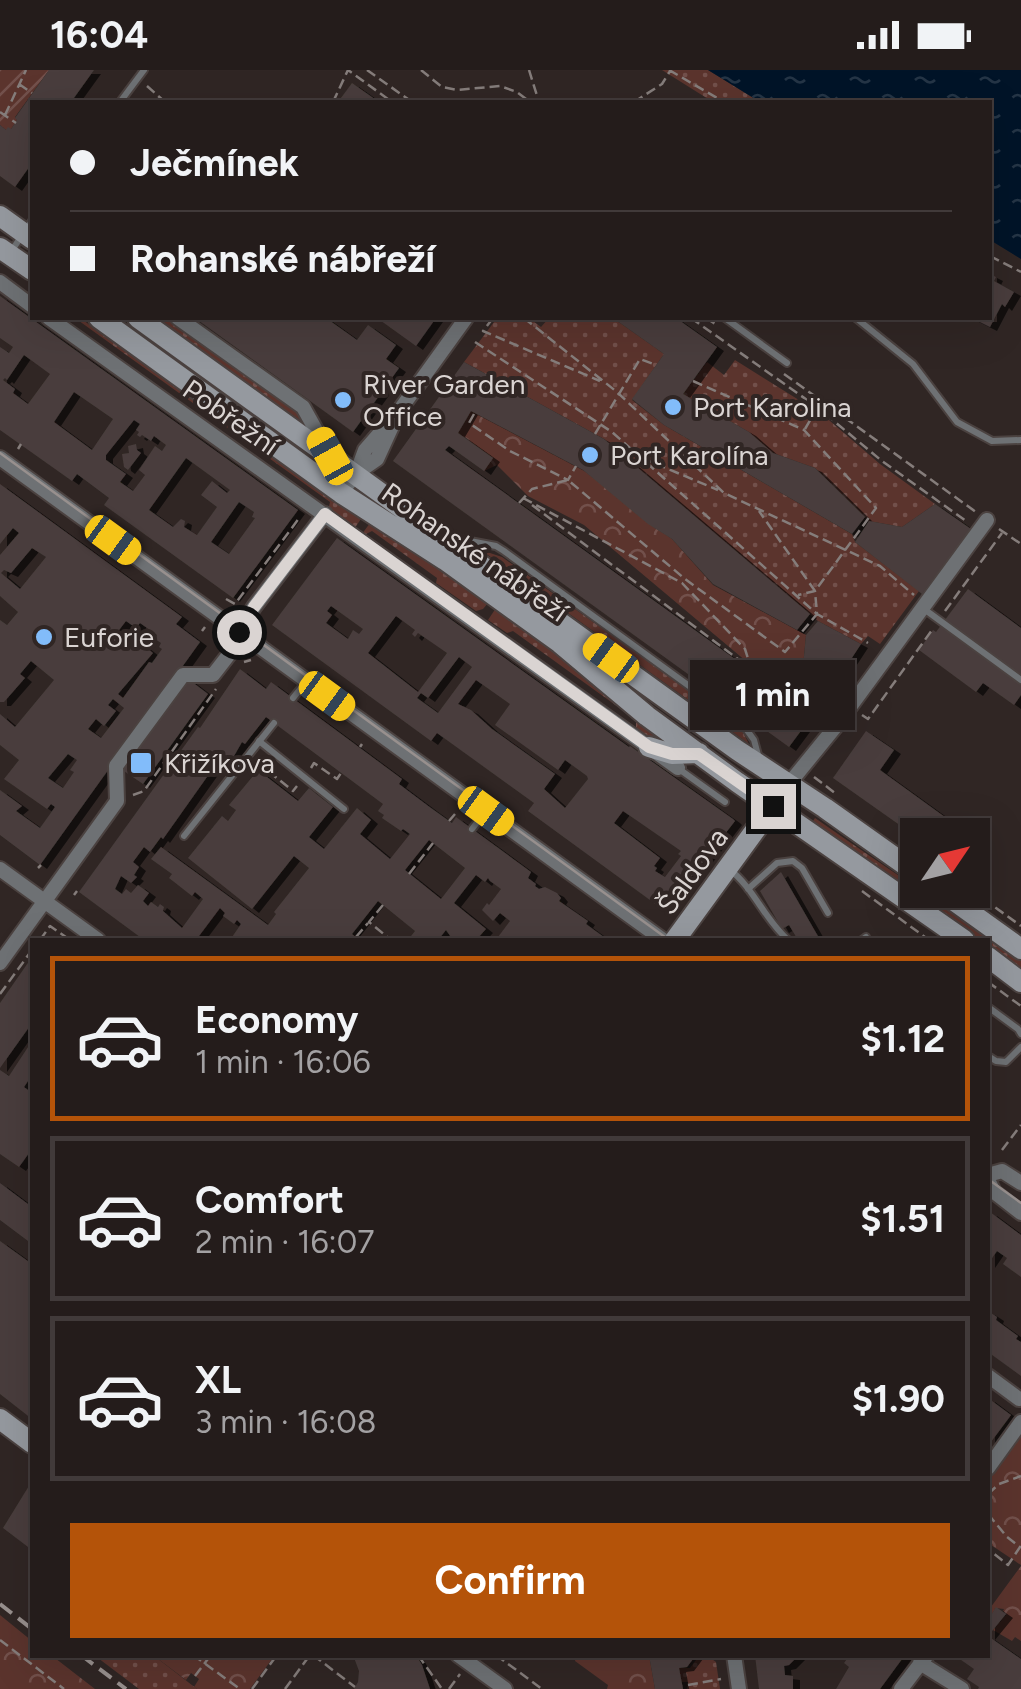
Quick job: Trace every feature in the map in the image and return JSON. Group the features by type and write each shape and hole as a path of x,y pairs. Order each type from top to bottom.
{"main road":[{"path":"0,216 30,231"},
{"path":"4,251 30,269"},
{"name":"Rohanské nábřeží","path":"102,320 342,493 445,560 560,643 647,716 961,938"},
{"name":"Rohanské nábřeží","path":"141,320 760,766 900,861"},
{"path":"649,747 672,754 699,754"},
{"name":"Šaldova","path":"676,938 788,785"},
{"path":"964,908 1021,949"},
{"path":"990,959 1021,982"},
{"path":"0,1419 30,1442"}],"street":[{"path":"0,282 30,304"},
{"name":"Pobřežní","path":"52,320 678,768"},
{"name":"Rohanské nábřeží","path":"181,320 303,407 330,456"},
{"path":"342,493 356,474 377,459 399,411 465,320"},
{"path":"0,458 660,938"},
{"path":"0,963 117,801 116,766 183,675 213,676 234,648 254,607 325,514"},
{"path":"788,785 850,707 920,603 984,525"},
{"path":"0,869 95,938"},
{"path":"990,1176 1002,1171 1021,1183"},
{"path":"990,1182 994,1192 1021,1213"},
{"path":"990,1377 1020,1398"},
{"path":"990,1465 1021,1422"},
{"path":"734,1658 739,1689"},
{"path":"901,1689 924,1659 962,1689"},
{"path":"461,1662 504,1689"}],"lane":[{"path":"122,100 144,70"},
{"path":"4,251 30,231"},
{"path":"729,320 787,364"},
{"path":"858,320 913,364 956,422 992,441 1021,440"},
{"path":"920,603 1021,680"},
{"path":"294,698 307,681"},
{"path":"184,836 274,723"},
{"path":"259,741 344,809"},
{"name":"Pobřežní","path":"678,768 726,802"},
{"path":"472,829 486,811"},
{"path":"748,889 777,863 792,860 802,868 828,913"},
{"path":"728,868 740,877 769,922 786,938"},
{"path":"990,1009 1021,1034"},
{"path":"990,1057 1006,1062 1021,1048"}],"path":[{"path":"16,122 2,113 26,70"},
{"path":"334,100 348,70 389,100"},
{"path":"367,70 409,100"},
{"path":"422,70 442,87 457,90 500,86 527,100"},
{"path":"529,70 538,100"},
{"path":"637,100 662,84 670,70 721,100"},
{"path":"18,84 32,93"},
{"path":"149,88 162,100"},
{"path":"992,257 1021,272"},
{"path":"491,320 483,331 605,383"},
{"path":"526,320 618,392 724,493"},
{"path":"694,320 817,408 882,461 984,525"},
{"path":"708,320 716,326"},
{"path":"703,336 708,330"},
{"path":"475,342 600,424 817,614 868,643"},
{"path":"595,434 640,358 656,366"},
{"path":"782,372 948,492"},
{"path":"693,382 804,430 876,508 815,592 796,596"},
{"path":"804,430 817,408"},
{"path":"474,414 469,423 510,451 568,480 684,581 785,652 817,614 815,592 757,508"},
{"path":"640,458 880,566 920,603"},
{"path":"519,504 532,489 568,480 576,466"},
{"path":"523,498 751,668 756,672 752,679 785,703"},
{"path":"523,498 684,581 745,650 751,668"},
{"path":"226,599 235,604 304,512"},
{"path":"850,707 868,720 1003,531"},
{"path":"244,662 251,660"},
{"path":"117,801 144,791 216,691 213,676"},
{"path":"248,755 292,793 314,763 337,779 341,773"},
{"path":"814,777 830,789"},
{"path":"449,821 455,814"},
{"path":"409,874 433,843"},
{"path":"990,904 1021,926"},
{"path":"356,937 382,905"},
{"path":"369,922 389,938"},
{"path":"41,938 50,926 67,938"},
{"path":"0,994 30,953"},
{"path":"990,983 1021,1006"},
{"path":"1002,1150 1021,1125"},
{"path":"990,1486 1021,1476"},
{"path":"990,1492 998,1484"},
{"path":"990,1516 1020,1548 1008,1565 990,1551"},
{"path":"0,1640 64,1689"},
{"path":"197,1658 240,1689"},
{"path":"195,1676 209,1658"},
{"path":"252,1689 275,1658"},
{"path":"285,1689 310,1658"},
{"path":"316,1658 355,1687"},
{"path":"420,1658 442,1689"},
{"path":"500,1658 542,1689"},
{"path":"449,1689 461,1662"},
{"path":"688,1685 722,1679"}],"green space":[{"path":"0,70 49,70 15,117 11,129 6,130 0,125"},
{"path":"662,70 708,70 757,100 710,100"},
{"path":"78,320 361,519 354,529 328,511 330,502"},
{"path":"160,320 174,320 296,408 308,426"},
{"path":"496,320 532,320 541,327 547,320 616,320 664,354 632,400 664,425 852,534 855,542 919,591 880,644 868,636 861,644 818,621 604,439 464,362"},
{"path":"735,360 823,415 935,504 902,527 869,521 815,468 773,453 683,394 707,362 724,375"},
{"path":"471,411 583,470 672,539 713,585 806,635 801,688 759,672 584,525 528,496 497,465 484,471 492,458 458,433"},
{"path":"370,523 488,603 476,611 372,531 362,534"},
{"path":"481,550 502,557 735,723 749,744"},
{"path":"496,608 675,746 658,744 636,732 636,720 513,631 507,633 488,620"},
{"path":"815,818 900,876 900,887 811,824"},
{"path":"930,908 947,908 1021,958 1021,972 990,950 990,938 972,938"},
{"path":"1021,1435 1021,1565 990,1544 990,1478"},
{"path":"1021,1566 1021,1641 1015,1637 1012,1641 993,1630 1006,1615 1004,1609 996,1608 990,1617 990,1608"},
{"path":"0,1615 30,1639 30,1658 55,1658 95,1689 0,1689"},
{"path":"98,1658 157,1658 197,1689 139,1689"},
{"path":"157,1658 273,1658 250,1689 197,1689 194,1687 199,1679 191,1673 186,1680"},
{"path":"650,1658 655,1689 607,1689 608,1685 575,1661"},
{"path":"710,1658 716,1662 720,1689 687,1689 688,1682 682,1682 679,1668 690,1668 696,1660"}],"water":[{"path":"708,70 1021,70 1021,259 992,241 992,100 757,100"}],"building":[{"path":"49,70 94,70 72,100 30,100 30,166 15,187 0,176 0,125 11,129"},
{"path":"352,83 376,100 339,100"},
{"path":"992,275 996,277 994,281 1014,292 1005,307 1002,304 990,327 976,320 992,320"},
{"path":"0,296 298,510 233,598 104,505 109,498 77,474 72,481 0,430 0,347 9,353 13,347 0,338","holes":["24,355 50,374 28,404 3,380 7,380","74,392 113,419 92,450 54,422","134,420 140,424 137,435 151,441 154,436 166,445 162,451 155,446 139,470 145,475 133,491 120,482 126,474 106,460 106,455","186,458 230,490 227,493 212,481 201,495 217,507 197,535 184,527 185,521 181,519 173,527 149,510","239,502 254,512 255,518 229,554 211,542"]},
{"name":"River Garden Office","path":"198,320 329,320 357,340 368,325 396,345 386,359 399,368 353,432"},
{"path":"380,320 435,320 416,346"},
{"name":"Port Karolina","path":"616,320 679,320 717,347 683,394 749,432 773,453 815,468 865,517 852,534 664,425 632,399 664,354"},
{"path":"464,362 604,439 810,614 797,630 713,584 672,539 583,470 471,411 458,433 493,458 484,471 449,446 445,450 753,672 747,680 783,706 789,698 757,675 766,662 801,688 806,635 818,621 861,644 823,702 818,699 813,706 817,709 789,747 393,461"},
{"path":"136,444 141,453 128,470 122,454 129,453 128,446"},
{"path":"0,484 182,617 176,624 200,642 40,865 0,835 0,790 22,806 16,811 40,828 55,807 51,804 47,809 4,779 19,760 0,745 0,714 15,727 54,680 31,661 20,674 25,678 0,702 0,620 7,625 18,612 0,596 0,555 19,533 13,528 0,544","holes":["32,548 46,557 20,589 1,573 11,573","126,621 136,628 140,623 157,635 155,639 162,649 123,698 118,694 153,653 132,636 126,643 116,634","113,699 124,708 101,738 88,729 96,719 104,726 116,711 108,705","68,754 77,760 63,788 48,778"]},
{"path":"935,504 971,529 922,594 855,542 869,521 902,527"},
{"path":"337,538 735,821 665,911 528,811 534,803 437,733 431,741 272,625","holes":["331,606 363,629 359,634 353,630 348,639 326,623 332,615 327,611","396,616 415,630 415,637 418,633 447,653 418,692 368,653","459,657 472,667 438,713 417,698 421,693 428,698","476,680 510,704 495,725 558,770 565,760 588,779 565,808 544,789 555,774 458,704","623,811 681,851 665,877 655,871 660,858 614,823"]},
{"path":"968,589 1021,628 1021,695 1014,705 983,683 976,692 919,650"},
{"path":"240,669 266,689 271,682 402,779 399,784 431,808 452,823 456,817 531,872 528,878 535,886 557,893 559,901 605,938 499,938 510,921 500,913 493,921 482,910 501,889 488,878 485,882 476,875 454,903 486,929 478,938 452,938 446,930 440,938 410,938 415,931 378,901 352,934 357,938 231,938 241,924 223,916 220,908 198,938 141,938 79,892","holes":["266,717 383,804 378,811 384,815 382,818 410,834 390,859 360,834 371,820 357,808 324,849 309,837 333,807 309,788 298,801 258,770 229,805 236,810 228,821 222,816 188,858 252,909 294,856 309,868 268,925 161,847 151,859 192,896 195,892 203,899 182,928 160,904 158,907 151,902 148,906 143,901 149,893 138,885 131,893 126,889 122,894 115,889 121,876 131,883 137,877 134,875 139,867 133,862 144,847 150,852 163,839 219,755 230,763 242,742 245,744","429,840 465,868 441,899 405,870"]},
{"path":"187,678 208,694 143,784 121,769"},
{"path":"866,731 894,750 880,770 946,818 900,818 900,825 833,778"},
{"path":"781,872 819,938 797,938 789,925 782,929 760,891"},
{"path":"30,960 30,1026 0,1068 0,1003"},
{"path":"30,1044 30,1078 24,1087 30,1087 30,1154 19,1167 0,1154 0,1070 9,1076"},
{"path":"0,1183 30,1206 30,1242 0,1220"},
{"path":"990,1212 1021,1235 1021,1277 1003,1264 1007,1258 997,1251 990,1261"},
{"path":"0,1241 30,1263 30,1417 0,1394"},
{"path":"990,1312 1021,1342 1021,1376 990,1353"},
{"path":"990,1399 1011,1415 990,1443"},
{"path":"30,1484 30,1548 3,1528"},
{"path":"996,1607 1006,1614 990,1634 990,1617"},
{"path":"990,1637 1021,1659 1021,1689 978,1689 967,1679 974,1669 958,1658 990,1658"},
{"path":"354,1658 418,1658 430,1689 354,1689 359,1671"},
{"path":"650,1658 694,1658 687,1667 679,1668 683,1689 655,1689"},
{"path":"755,1658 796,1658 784,1666 785,1675 793,1676 793,1689 759,1689"},
{"path":"848,1658 903,1658 880,1689 836,1689 849,1667 844,1663"}],"tram line":[{"path":"0,453 666,938"},
{"path":"990,1180 1021,1203"}],"railway":[{"path":"0,1604 30,1627"},
{"path":"85,1658 126,1689"}],"place":[{"name":"River Garden Office","path":"343,400"},
{"name":"Port Karolina","path":"673,407"},
{"name":"Port Karolína","path":"590,455"},
{"name":"Euforie","path":"44,637"},
{"name":"Křižíkova","path":"141,763"}],"route":[{"path":"239,632 325,514 649,747 672,754 699,754 773,806"}]}
